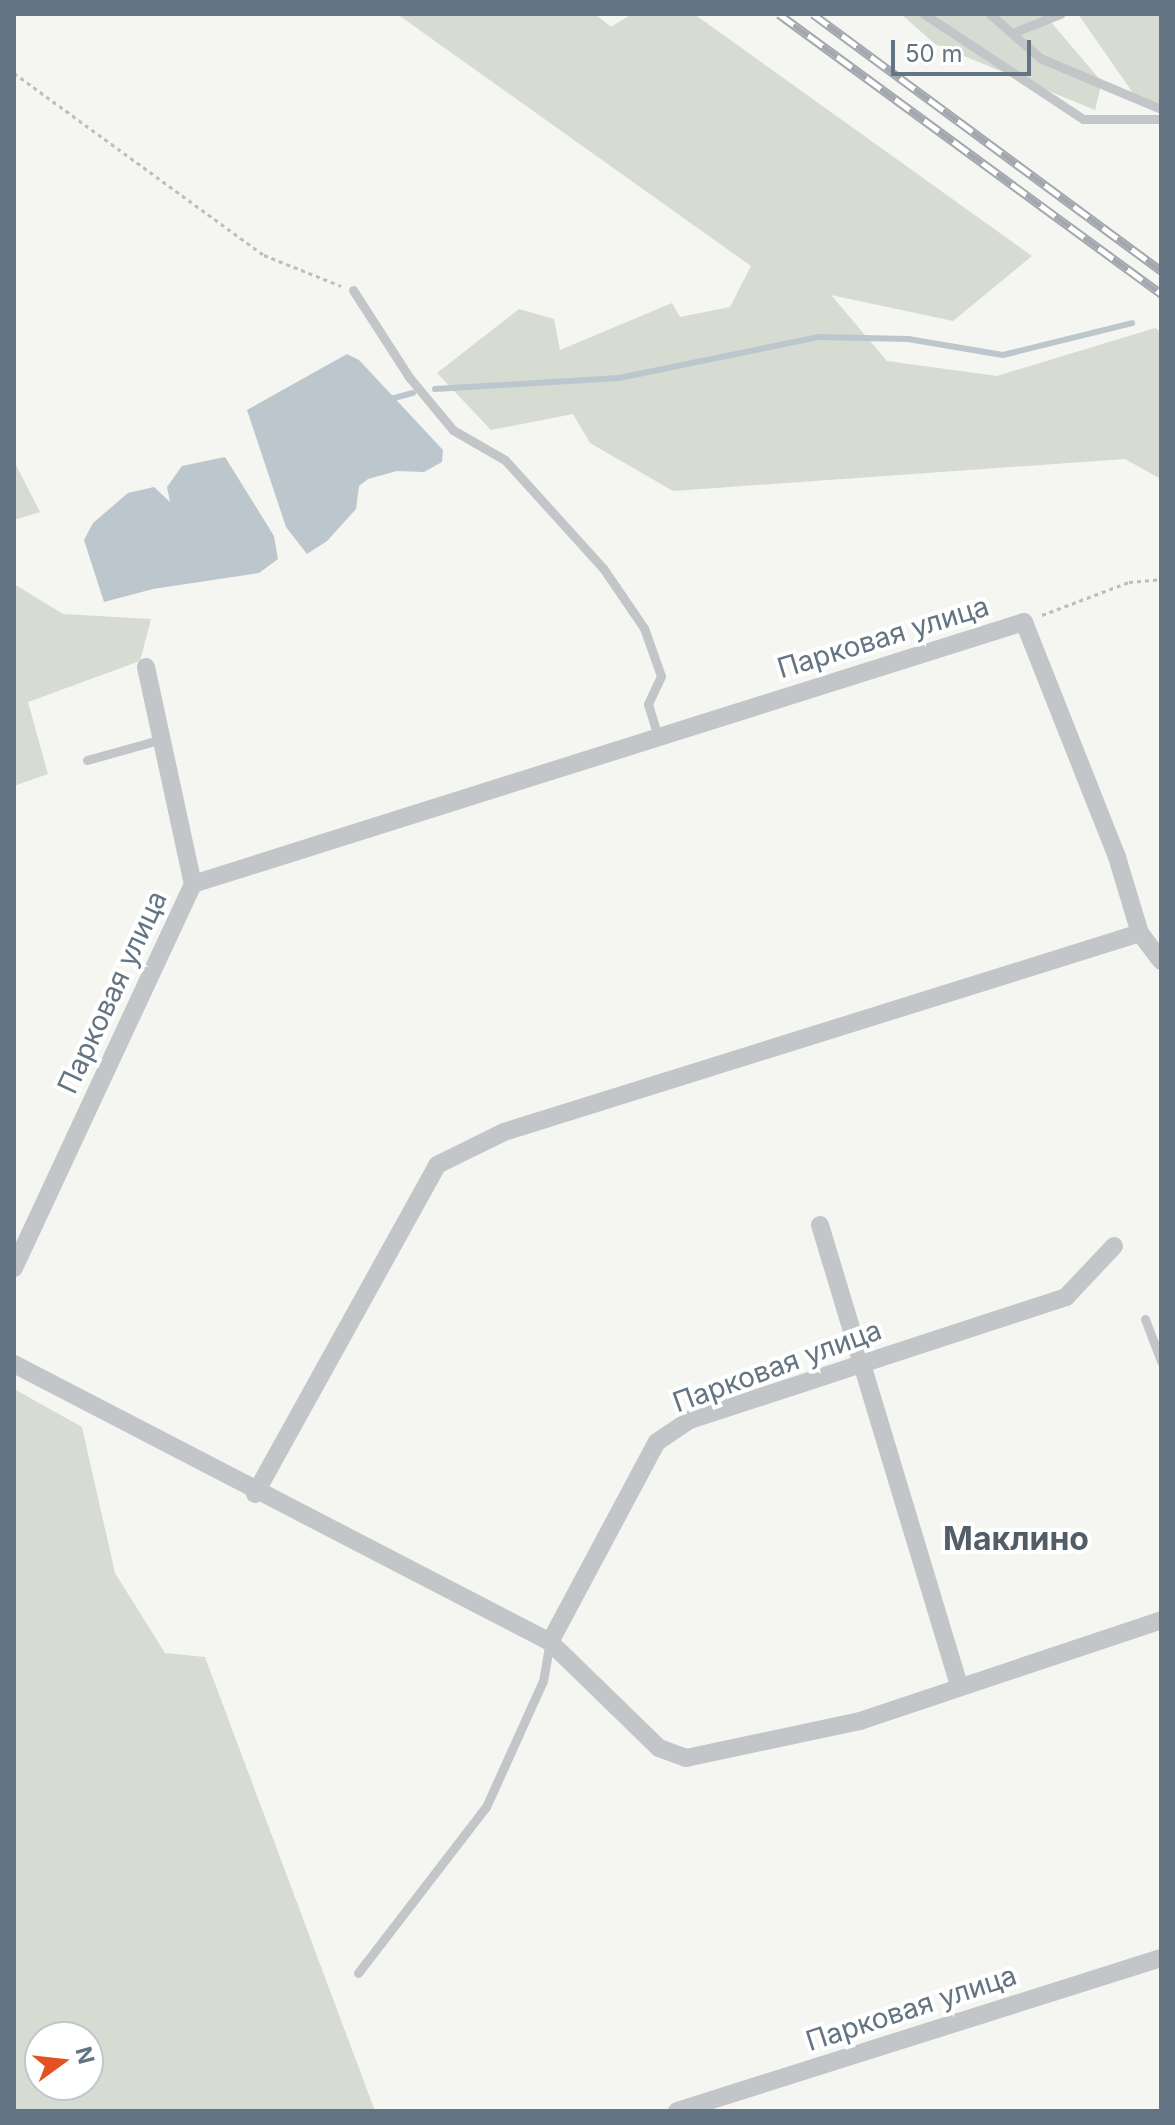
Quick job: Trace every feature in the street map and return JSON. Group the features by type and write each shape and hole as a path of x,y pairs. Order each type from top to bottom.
{"street":[{"name":"Парковая улица","path":"14,1268 193,884 1024,622 1117,857 1140,933"},
{"path":"146,667 193,884"},
{"path":"255,1494 437,1165 504,1132 1140,933 1161,961"},
{"path":"820,1225 959,1685"},
{"name":"Парковая улица","path":"550,1642 657,1442 690,1420 1066,1297 1114,1246"},
{"path":"14,1364 255,1494 550,1642 659,1748 686,1758 860,1721 959,1685 1161,1620"},
{"name":"Парковая улица","path":"677,2111 1161,1958"}],"lane":[{"path":"924,14 1083,119 1161,119"},
{"path":"990,14 1040,58 1161,109"},
{"path":"1012,33 1060,14"},
{"path":"353,290 409,377 453,430 505,460 603,568 644,628 661,676 648,704 658,736"},
{"path":"87,760 162,739"},
{"path":"1145,1319 1161,1361"},
{"path":"358,1973 486,1807 543,1681 550,1642"}],"path":[{"path":"14,73 264,255 353,290"},
{"path":"1024,622 1129,582 1161,579"}],"shaded area":[{"path":"397,14 595,14 611,27 632,14 694,14 1032,256 953,321 831,295 887,361 997,376 1155,328 1161,332 1161,479 1125,459 673,491 590,443 573,414 491,430 437,373 519,309 554,319 560,350 672,303 680,317 730,307 751,266"},
{"path":"901,14 1044,14 1102,82 1095,110 935,44"},
{"path":"1078,14 1161,14 1161,109 1133,93"},
{"path":"347,354 359,360 443,450 442,462 424,472 397,471 368,479 359,486 356,509 327,541 307,554 286,527 247,410"},
{"path":"225,457 274,536 278,559 259,573 153,589 104,602 84,540 93,523 128,493 154,487 170,502 167,487 182,466"},
{"path":"14,461 40,512 14,520"},
{"path":"14,584 63,614 151,619 140,661 28,702 48,774 14,786"},
{"path":"14,1389 82,1427 115,1573 165,1653 205,1657 375,2111 14,2111"}],"waterway":[{"path":"435,389 619,378 818,337 908,339 1003,355 1132,323"},
{"path":"383,401 413,393"}],"railway":[{"path":"779,14 1161,294"},
{"path":"813,14 1161,271"}],"district":[{"name":"Маклино","path":"1016,1539"}]}
